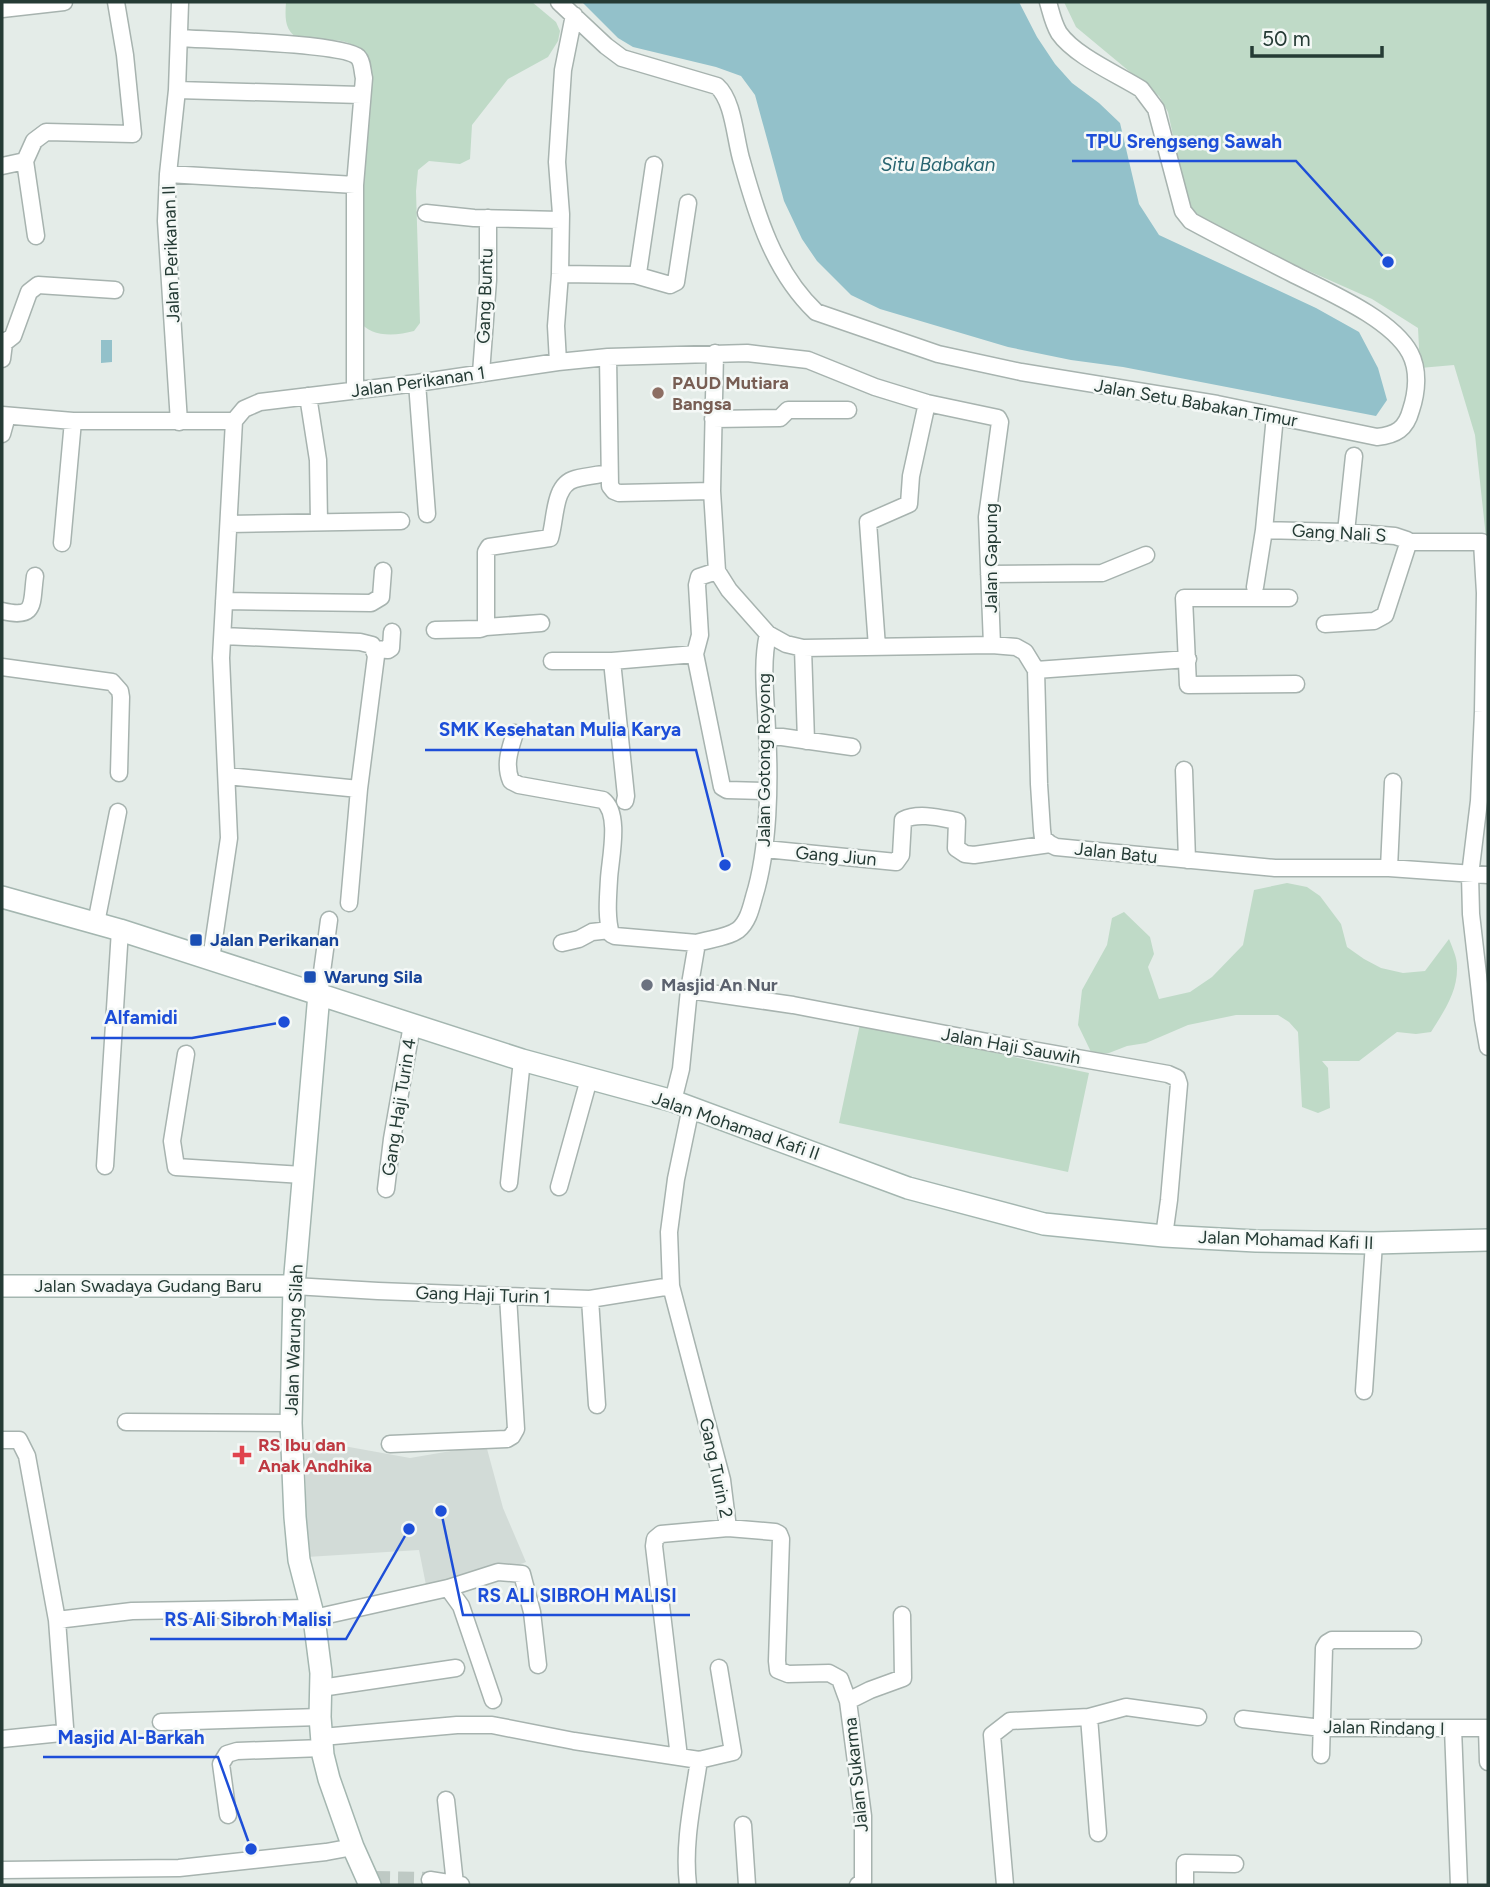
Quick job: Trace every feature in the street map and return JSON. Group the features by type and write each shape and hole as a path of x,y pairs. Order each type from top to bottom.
{"main road":[{"name":"Jalan Mohamad Kafi II","path":"2,897 211,956 321,981 412,1025 589,1079 680,1099 908,1188 1044,1224 1165,1228 1256,1241 1374,1243 1488,1240"},
{"name":"Jalan Warung Silah","path":"321,981 294,1286 291,1423 297,1539 321,1673 322,1734 328,1779 353,1847 371,1881"},
{"name":"Jalan Swadaya Gudang Baru","path":"2,1286 294,1286"}],"street":[{"path":"2,9 64,2"},
{"path":"36,236 25,161 33,141 46,132 133,134 125,55 116,2"},
{"name":"Jalan Perikanan II","path":"179,422 166,221 177,90 180,2"},
{"name":"Jalan Setu Babakan Timur","path":"559,2 622,58 717,86 721,90 729,108 741,162 766,238 788,279 816,312 938,354 1021,372 1217,404 1377,437 1394,434 1402,429 1409,419 1416,377 1411,355 1405,345 1391,330 1343,300 1191,222 1183,211 1156,109 1149,97 1141,89 1071,46 1060,34 1048,2"},
{"path":"558,362 558,136 563,70 574,15"},
{"path":"179,38 310,46 354,54 361,62 364,78 355,184 355,390"},
{"path":"177,90 361,96"},
{"path":"2,166 25,161"},
{"path":"635,275 639,270 654,165"},
{"path":"168,174 355,184"},
{"path":"559,274 635,275 670,285 676,282 688,203"},
{"path":"426,213 560,220"},
{"name":"Gang Buntu","path":"481,373 488,280 488,218"},
{"path":"2,347 13,336 29,292 38,285 115,290"},
{"path":"715,353 712,491 717,571 729,590 768,634 786,644 803,648 992,645 1016,647 1025,652 1036,670 1188,659"},
{"path":"712,491 619,493 610,486 608,357 747,353 808,360 875,387 927,403 911,476 909,504 868,522 877,648"},
{"name":"Jalan Perikanan 1","path":"234,421 244,409 260,401 608,357"},
{"path":"417,383 427,514"},
{"path":"308,396 318,460 319,522"},
{"name":"Jalan Gapung","path":"927,403 999,419 987,517 992,645"},
{"path":"713,419 780,418 788,410 848,410"},
{"path":"2,434 4,416 73,421 234,421 221,658 229,838 211,956"},
{"path":"1255,587 1264,530 1275,416"},
{"path":"62,543 73,421"},
{"path":"1346,531 1354,456"},
{"path":"486,627 486,552 489,547 550,538 563,486 572,480 608,473"},
{"path":"229,524 401,521"},
{"name":"Gang Nali S","path":"1264,530 1346,531 1395,536 1405,538 1408,542 1385,615 1374,621 1325,624"},
{"path":"1408,542 1482,542 1485,593 1483,712 1479,801 1470,875 1471,914 1488,1046"},
{"path":"989,574 1102,573 1146,555"},
{"path":"224,601 371,603 381,597 383,571"},
{"path":"717,571 699,577 697,585 700,635 695,654 722,787 727,790 767,791"},
{"path":"2,611 19,614 26,612 30,606 35,576"},
{"path":"1289,597 1184,598 1188,685 1296,684"},
{"path":"435,630 541,623"},
{"path":"375,649 391,648 392,632"},
{"name":"Jalan Gotong Royong","path":"697,943 739,930 748,917 758,885 765,849 768,737 764,652 768,634"},
{"path":"223,636 360,642 372,645 375,649 349,902"},
{"path":"803,648 806,741"},
{"path":"552,661 612,661 695,654"},
{"path":"612,661 625,801"},
{"path":"2,667 112,682 120,691 121,697 119,773"},
{"name":"Jalan Batu","path":"1036,670 1042,830 1043,838 1049,844 1056,847 1275,869 1389,868 1488,876"},
{"path":"515,733 507,766 511,781 519,785 603,800 608,804 613,826 608,920 611,934 697,943 689,990 680,1099"},
{"path":"768,737 852,747"},
{"path":"1184,770 1187,860"},
{"path":"227,775 359,789"},
{"path":"1389,868 1393,782"},
{"path":"96,923 118,811"},
{"name":"Gang Jiun","path":"765,849 896,862 901,855 903,844 903,820 910,817 957,821 956,848 965,854 1049,844"},
{"path":"321,981 329,920"},
{"path":"105,1166 120,930"},
{"path":"562,943 592,932 610,930"},
{"name":"Jalan Haji Sauwih","path":"689,990 793,1005 1168,1074 1177,1078 1179,1083 1165,1228"},
{"name":"Gang Haji Turin 4","path":"386,1189 412,1025"},
{"path":"186,1054 172,1140 176,1167 303,1175"},
{"path":"509,1183 522,1060"},
{"path":"559,1186 589,1079"},
{"name":"Gang Turin 2","path":"679,1757 655,1539 661,1534 728,1528 722,1480 671,1286 669,1232 676,1179 680,1099"},
{"path":"1364,1391 1374,1243"},
{"name":"Gang Haji Turin 1","path":"294,1286 590,1299 671,1286"},
{"path":"390,1444 507,1439 512,1436 516,1429 508,1296"},
{"path":"590,1299 597,1405"},
{"path":"126,1422 291,1423"},
{"path":"2,1440 19,1440 27,1456 57,1620 65,1730 61,1733 2,1739"},
{"path":"728,1528 775,1532 781,1539 778,1670 788,1674 829,1673 840,1679 848,1702"},
{"path":"57,1620 132,1611 312,1613 448,1588 498,1572 522,1574 532,1612 538,1665"},
{"path":"448,1588 461,1606 493,1700"},
{"name":"Jalan Sukarma","path":"858,1885 863,1882 863,1816 848,1702 870,1690 903,1678 902,1615"},
{"path":"1321,1755 1324,1647 1327,1643 1332,1640 1413,1640"},
{"path":"321,1688 456,1668"},
{"path":"228,1815 221,1764 227,1754 322,1734 457,1725 492,1726 699,1760 733,1752 719,1668"},
{"path":"1006,1885 992,1735 1010,1721 1089,1717 1126,1707 1198,1717"},
{"path":"1089,1717 1098,1833"},
{"name":"Jalan Rindang I","path":"1242,1719 1322,1728 1453,1728 1459,1885"},
{"path":"161,1722 322,1734"},
{"path":"1453,1728 1488,1728 1488,1762"},
{"path":"688,1885 688,1829 699,1760"},
{"path":"430,1880 458,1885 446,1800"},
{"path":"743,1825 747,1885"},
{"path":"2,1870 179,1868 326,1853 353,1847"},
{"path":"1185,1885 1185,1863 1235,1864"}],"shaded area":[{"path":"305,1439 410,1458 486,1445 503,1508 526,1562 429,1600 419,1550 307,1557"}],"green space":[{"path":"286,2 532,2 556,22 560,31 558,41 548,57 508,79 472,125 470,159 460,164 429,161 418,170 416,191 420,323 414,331 399,334 376,333 363,326 359,320 367,63 362,53 348,43 301,40 295,37 287,24"},
{"path":"1064,2 1488,2 1488,556 1475,435 1454,365 1420,368 1418,328 1372,299 1205,225 1188,206 1168,112 1159,96 1076,27"},
{"path":"1287,883 1307,887 1320,896 1341,924 1347,947 1381,968 1403,973 1425,971 1449,939 1457,963 1457,975 1449,1001 1431,1032 1397,1032 1359,1061 1322,1061 1328,1068 1330,1108 1318,1113 1302,1107 1298,1032 1278,1015 1236,1015 1188,1025 1146,1043 1109,1053 1092,1054 1078,1025 1082,990 1107,945 1112,918 1124,912 1150,937 1154,954 1148,967 1159,999 1190,992 1212,977 1243,945 1254,890"},
{"path":"860,1024 1089,1073 1068,1172 839,1123"}],"water":[{"name":"Situ Babakan","path":"582,2 1019,2 1055,64 1072,83 1120,123 1139,204 1159,235 1316,308 1359,332 1378,368 1387,400 1376,416 1123,367 1071,360 1008,347 880,309 851,295 817,261 802,239 784,201 755,95 741,76 716,67 633,47 618,38"},
{"path":"101,340 112,340 112,362 101,363"}],"tunnel":[{"path":"374,1879 430,1880"}],"place":[{"name":"TPU Srengseng Sawah","path":"1388,262"},
{"name":"PAUD Mutiara Bangsa","path":"658,393"},
{"name":"SMK Kesehatan Mulia Karya","path":"725,865"},
{"name":"Jalan Perikanan","path":"196,940"},
{"name":"Warung Sila","path":"310,977"},
{"name":"Masjid An Nur","path":"647,985"},
{"name":"Alfamidi","path":"284,1022"},
{"name":"RS Ibu dan Anak Andhika","path":"242,1455"},
{"name":"RS ALI SIBROH MALISI","path":"441,1511"},
{"name":"RS Ali Sibroh Malisi","path":"409,1529"},
{"name":"Masjid Al-Barkah","path":"251,1849"}]}
